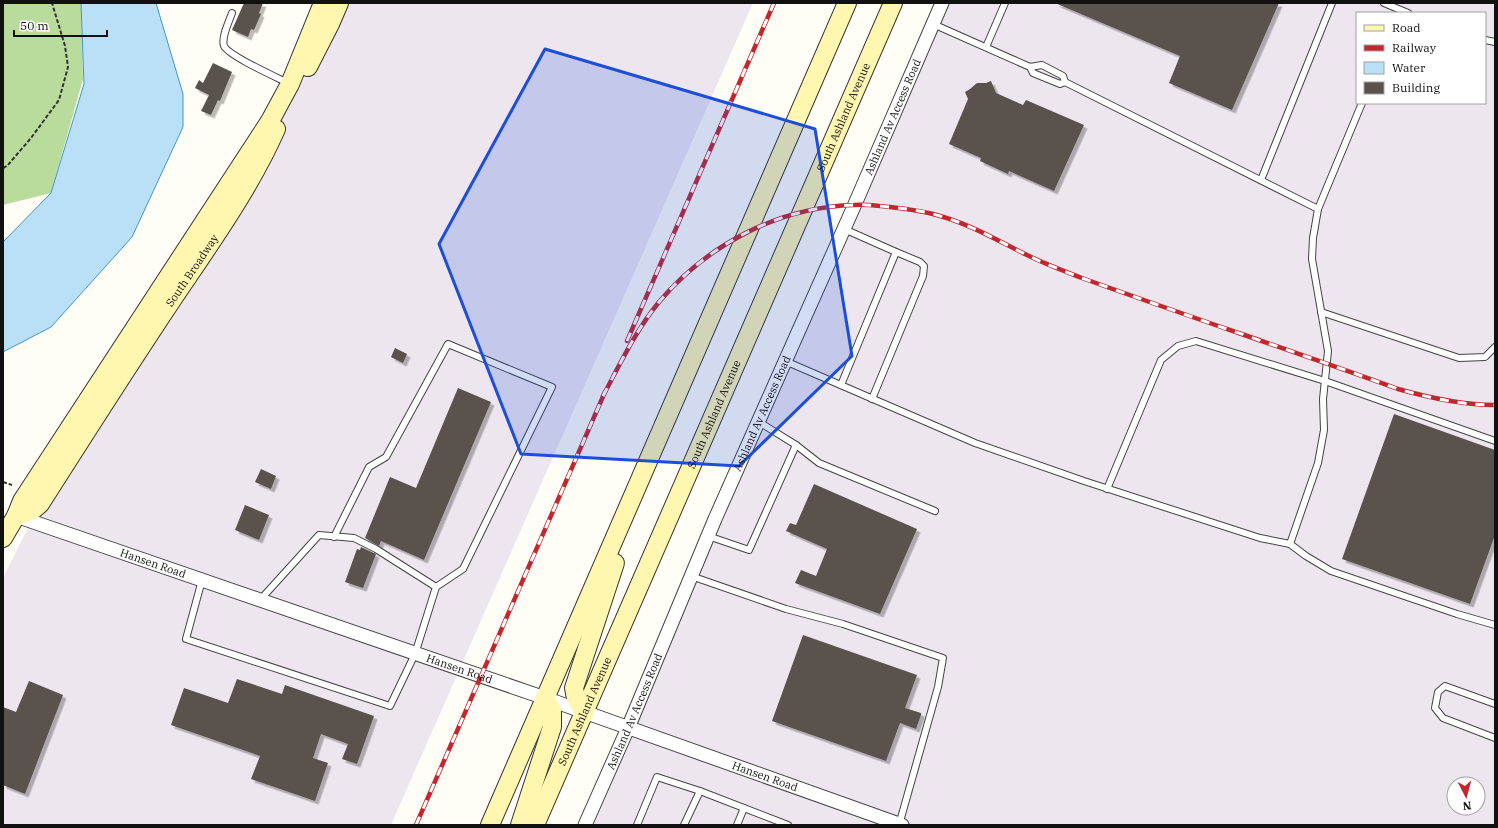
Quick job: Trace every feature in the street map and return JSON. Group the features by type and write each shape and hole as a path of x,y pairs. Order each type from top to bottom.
{"main road":[{"name":"South Broadway","path":"16,516 33,510 40,504 119,380 229,214 263,156 294,85 323,3"},
{"name":"South Broadway","path":"294,85 325,35 339,3"},
{"path":"490,825 847,3"},
{"name":"South Ashland Avenue","path":"535,825 893,3"},
{"path":"3,538 16,516"},
{"path":"584,713 575,696 574,688 619,552 622,522"},
{"path":"520,825 552,728 552,710 545,698"}],"street":[{"name":"Ashland Av Access Road","path":"585,825 628,728 708,536 942,3"},
{"name":"Hansen Road","path":"16,516 545,698 900,825"}],"lane":[{"path":"986,47 1005,3"},
{"path":"1261,180 1332,3"},
{"path":"1384,3 1401,8"},
{"path":"232,13 224,38 224,46 234,55 294,85"},
{"path":"933,24 1030,67 1042,65 1063,76 1065,82"},
{"path":"1030,67 1033,73 1060,84 1065,82 1318,209"},
{"path":"1290,544 1318,463 1324,430 1323,399 1328,351 1312,259 1313,238 1318,209 1362,104"},
{"path":"844,229 920,262 924,266 923,276 872,399"},
{"path":"841,386 896,252"},
{"path":"1321,312 1459,358 1485,357 1495,347"},
{"path":"1107,489 1161,360 1178,346 1196,342 1325,381 1495,441"},
{"path":"202,580 186,640 390,706 415,654 436,587 463,569 552,387 448,344 386,457 369,467 334,537"},
{"path":"786,361 974,443 1107,489 1260,538 1290,544 1306,556 1331,571 1457,614 1495,625"},
{"path":"759,422 796,445 819,463 935,511"},
{"path":"708,536 749,550 796,445"},
{"path":"260,600 319,535 354,538 376,549 436,587"},
{"path":"691,576 786,609 842,624 943,658 938,687 900,825"},
{"path":"1495,704 1445,686 1438,692 1435,708 1443,718 1495,738"},
{"path":"637,825 657,776 788,825"},
{"path":"684,825 700,792"},
{"path":"737,825 744,808"}],"path":[{"path":"3,168 7,166 31,138 59,100 68,67 65,46 52,3"},
{"path":"3,482 12,485"}],"highlighted area":[{"path":"545,49 815,129 852,356 739,466 521,454 439,244"}],"shaded area":[{"path":"339,3 753,3 391,825 3,825 3,578 40,504 282,116"},
{"path":"942,3 1495,3 1495,825 586,825"}],"green space":[{"path":"3,3 81,3 83,79 51,193 3,205"}],"water":[{"path":"81,3 156,3 183,94 183,127 132,237 51,327 3,352 3,242 51,193 84,84"}],"building":[{"path":"244,3 263,3 259,13 261,14 254,30 251,29 248,37 232,30"},
{"path":"1055,3 1279,3 1232,110 1169,83 1180,56"},
{"path":"213,63 232,72 220,101 218,100 211,115 201,111 209,95 195,88 199,80 203,83"},
{"path":"991,81 996,93 1023,105 1026,100 1084,125 1054,191 1009,171 1008,174 980,161 981,158 949,144 968,99 965,92 977,83 986,83"},
{"path":"395,348 407,354 403,363 391,357"},
{"path":"458,388 491,402 424,560 381,541 379,546 365,538 390,477 416,488"},
{"path":"1394,414 1495,450 1495,535 1470,604 1342,559"},
{"path":"261,469 276,476 271,489 255,482"},
{"path":"814,484 917,529 880,614 795,583 801,570 816,576 827,549 786,531 790,523 796,525"},
{"path":"245,505 269,515 259,540 235,530"},
{"path":"361,547 376,554 363,588 345,582 357,549 360,550"},
{"path":"803,635 917,675 905,708 921,713 916,729 900,723 886,761 772,721"},
{"path":"237,679 282,694 285,685 374,716 357,764 342,759 348,744 321,734 313,758 328,763 315,801 251,779 260,756 171,725 184,688 228,703"},
{"path":"29,681 63,695 25,794 3,785 3,707 16,712"}],"railway":[{"path":"627,341 774,3"},
{"path":"603,396 643,324 659,302 699,263 746,233 772,222 798,213 826,207 863,205 915,210 952,220 1082,278 1398,389 1470,404 1495,405"},
{"path":"416,825 605,392"}]}
